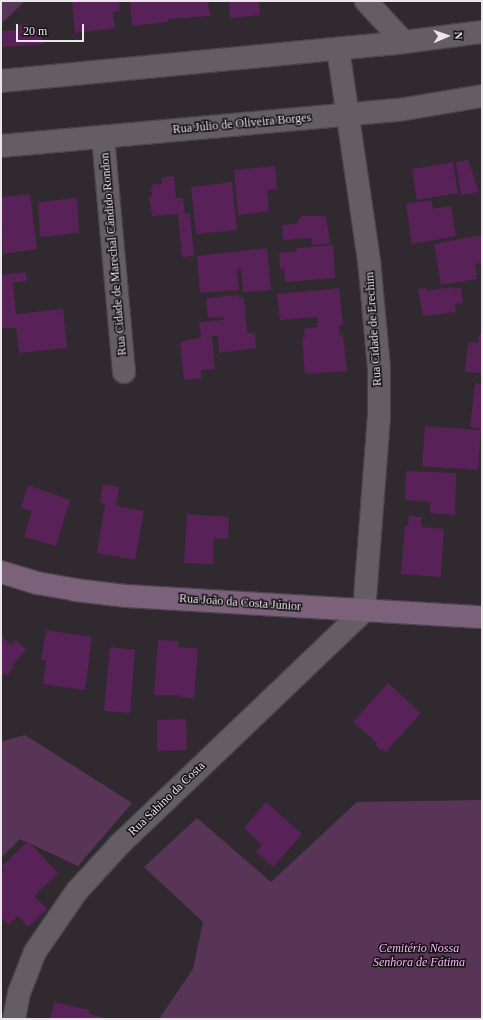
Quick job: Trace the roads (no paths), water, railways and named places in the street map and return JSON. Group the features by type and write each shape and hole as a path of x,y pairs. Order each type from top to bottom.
{"main road":[{"name":"Rua João da Costa Júnior","path":"1,572 37,583 75,590 125,596 482,617"}],"street":[{"path":"366,1 404,42"},
{"path":"1,81 338,49 482,32"},
{"name":"Rua Cidade de Erechim","path":"338,49 369,262 379,368 378,432 364,611"},
{"name":"Rua Júlio de Oliveira Borges","path":"1,146 406,109 482,96"},
{"name":"Rua Cidade de Marechal Cândido Rondon","path":"103,137 124,372"},
{"name":"Rua Sabino da Costa","path":"14,1019 19,993 35,952 77,891 120,844 364,611"}],"park label":[{"name":"Cemitério Nossa Senhora de Fátima","path":"419,956"}]}
